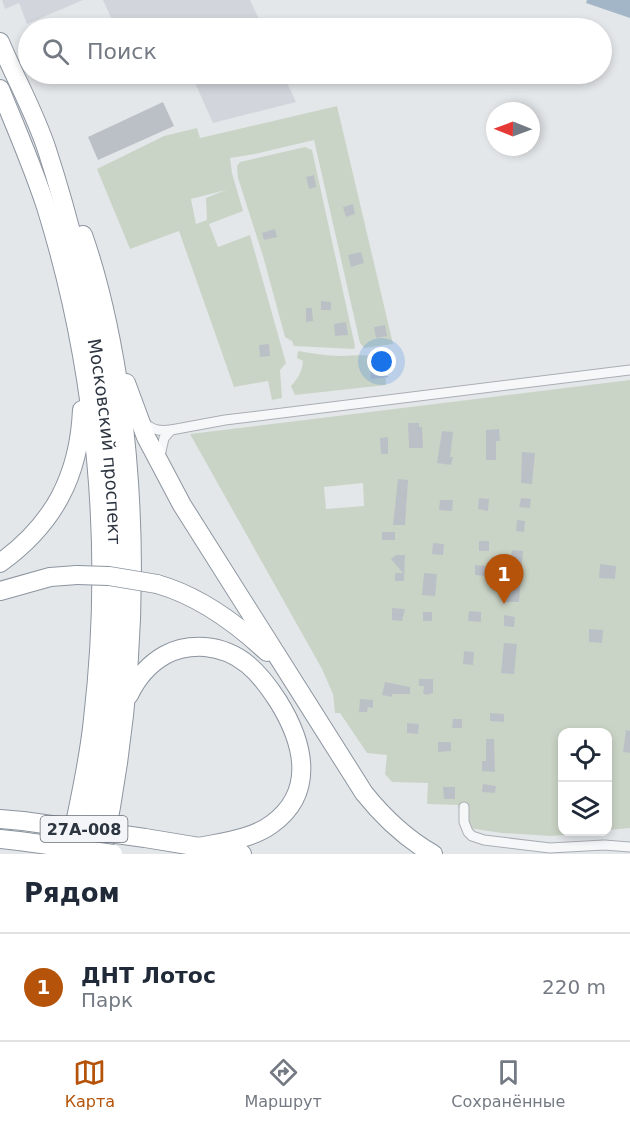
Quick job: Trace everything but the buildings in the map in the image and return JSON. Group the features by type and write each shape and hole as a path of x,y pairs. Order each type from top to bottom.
{"highway":[{"name":"Московский проспект","path":"0,42 18,83"},
{"name":"Московский проспект","path":"18,84 46,147 77,255 91,320 106,413 115,512 117,595 113,675 106,744 87,854"},
{"name":"Московский проспект","path":"0,89 46,206 68,289 81,351 97,475 101,543 98,663 91,738 69,854"},
{"path":"46,147 91,257 109,332 123,420 131,515 132,607 126,704 118,767 102,854"},
{"path":"109,332 135,408 163,470 212,554 364,793 396,829 433,854"},
{"path":"0,563 39,529 67,483 79,447 81,351"},
{"path":"0,591 50,577 76,575 117,577 157,584 182,593 224,616 243,630 288,672"},
{"path":"126,704 133,686 141,675 161,658 181,649 211,648 231,652 251,666 269,688 294,729 299,744 301,779 289,806 273,824 262,830 199,847"},
{"name":"27А-008","path":"0,819 145,838 242,854"},
{"name":"27А-008","path":"0,839 113,854"}],"street":[{"path":"135,408 151,429 160,431 225,420 630,370"},
{"path":"163,470 160,448 164,438 171,430"},
{"path":"464,807 465,828 472,836 484,840 550,848 604,844 630,847"}],"shaded area":[{"path":"2,0 83,0 41,18 25,18 19,3 5,9"},
{"path":"103,0 250,0 258,18 111,18"},
{"path":"195,84 288,84 296,102 213,123"}],"green space":[{"path":"337,106 393,344 364,348 360,343 314,140 230,158 243,211 209,224 218,247 250,235 286,363 280,370 282,398 272,400 268,381 234,387 179,231 130,249 97,169 164,136 197,128 200,138","holes":["226,190 206,198 207,220 196,224 191,199"]},
{"path":"305,147 312,150 354,349 294,346 292,341 285,337 263,256 238,178 237,166 240,162"},
{"path":"298,351 330,356 363,355 379,358 384,360 386,385 295,395 291,386 299,375 303,361 297,358"},
{"path":"630,380 630,828 612,830 612,728 558,728 558,835 502,833 462,827 458,805 427,804 428,783 392,782 385,774 387,755 367,753 340,713 335,713 333,694 322,669 190,434","holes":["363,483 364,506 326,509 324,487"]}],"water":[{"path":"587,0 630,0 630,18 586,3"}],"place":[{"name":"ДНТ Лотос","path":"504,604"}]}
